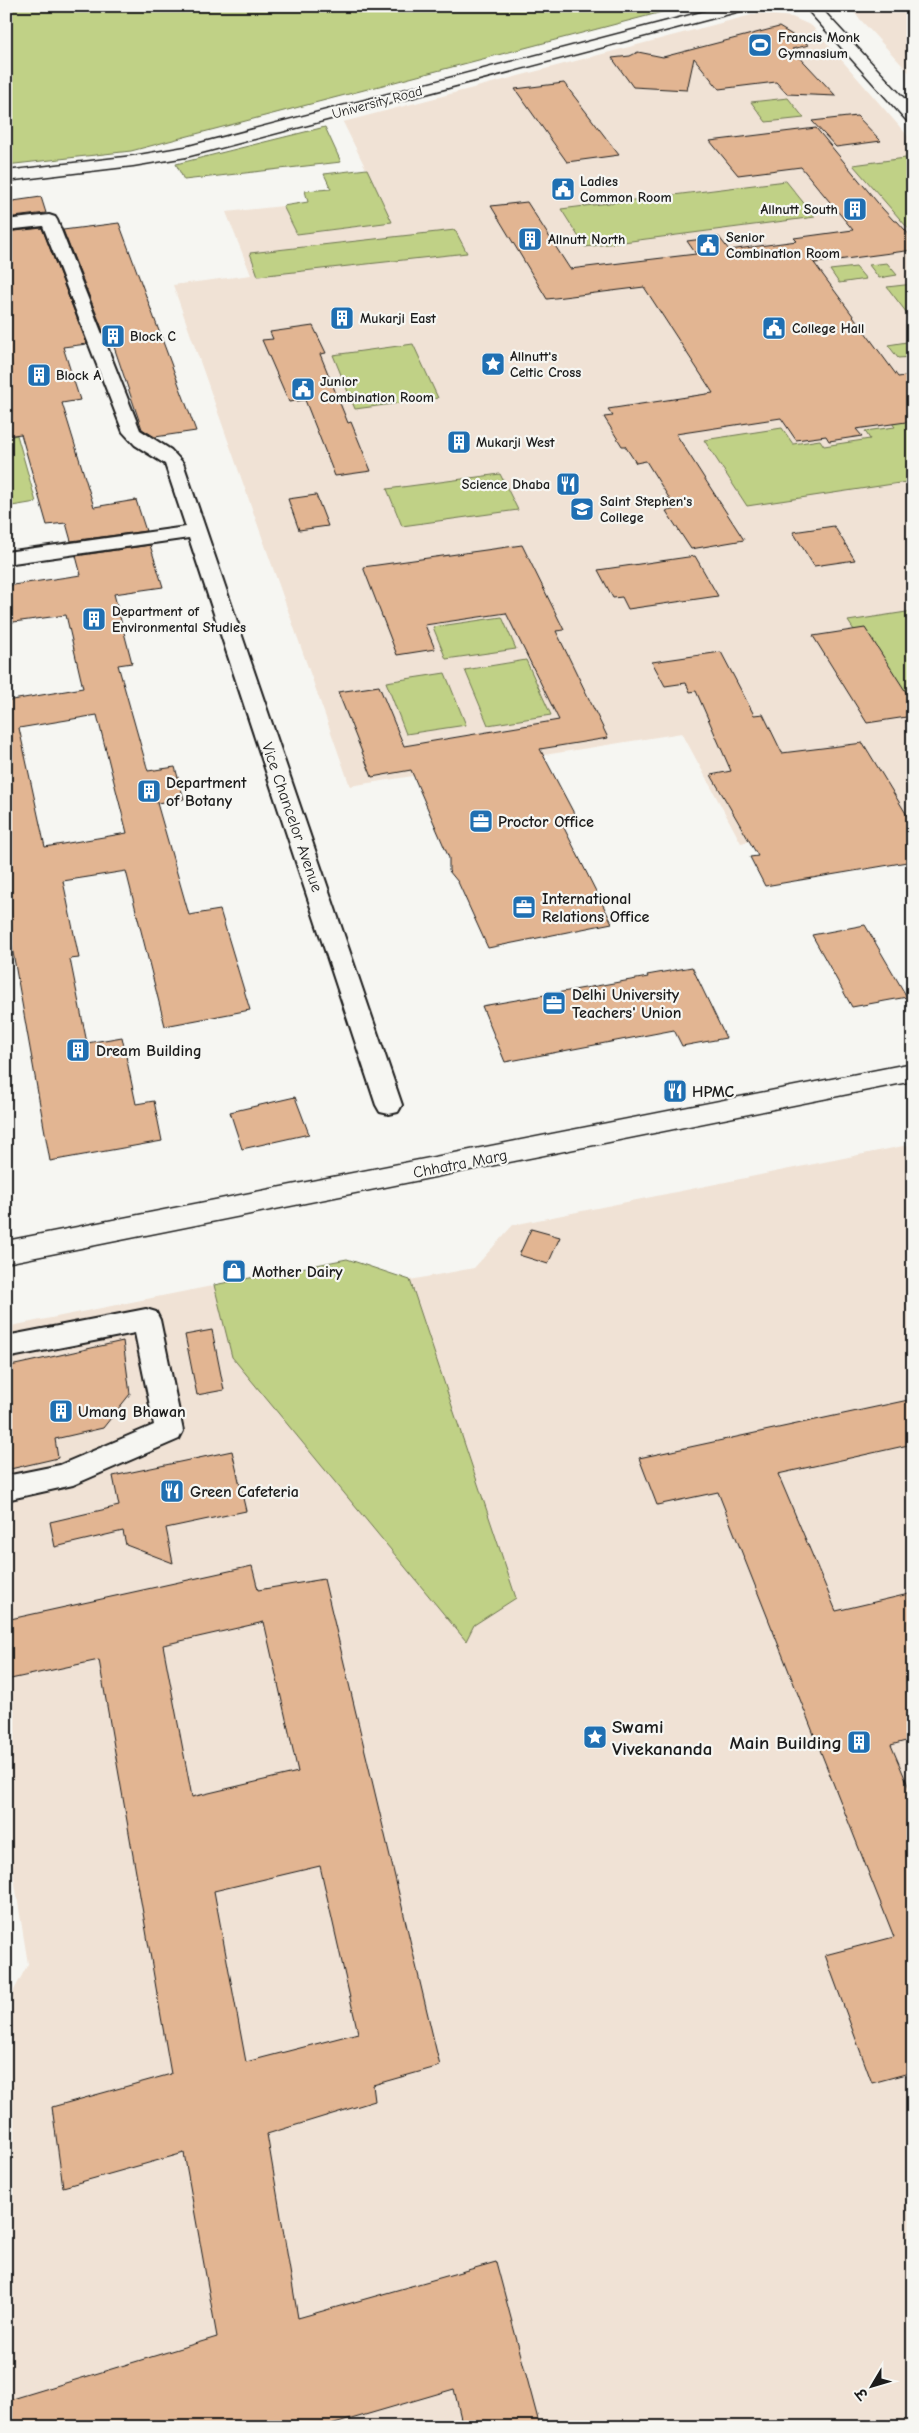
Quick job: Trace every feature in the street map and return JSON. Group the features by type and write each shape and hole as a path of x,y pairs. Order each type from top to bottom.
{"street":[{"name":"University Road","path":"6,176 133,161 186,152 743,6"},
{"path":"811,6 913,118"},
{"path":"827,6 913,99"},
{"path":"6,225 49,220 132,432 138,439 168,457 174,463 195,531 6,558"},
{"name":"Vice Chancelor Avenue","path":"195,531 390,1104"},
{"name":"Chhatra Marg","path":"6,1252 913,1072"},
{"path":"6,1347 146,1320 169,1431 63,1476 6,1488"}],"shaded area":[{"path":"848,6 913,6 913,77"},
{"name":"Saint Stephen's College","path":"759,13 792,17 812,26 913,142 913,814 741,843 682,733 350,786 173,285 251,275 226,212 283,206 297,234 392,222 343,122"},
{"path":"913,1144 913,2427 6,2427 6,2005 28,1964 6,1828 6,1327 347,1259 410,1280 474,1268 513,1225"}],"green space":[{"path":"6,6 685,6 131,151 6,165"},
{"path":"788,98 804,118 766,122 751,102"},
{"path":"325,127 341,162 184,180 176,164"},
{"path":"913,157 913,234 853,165"},
{"path":"367,169 392,222 297,234 283,206 308,202 305,191 331,189 324,174"},
{"path":"786,181 815,217 585,247 561,209"},
{"path":"455,230 467,253 258,276 250,253"},
{"path":"887,263 897,275 879,278 869,265"},
{"path":"856,267 866,279 839,283 830,270"},
{"path":"913,284 913,321 887,287"},
{"path":"913,341 913,357 898,358 888,345"},
{"path":"413,344 438,398 355,409 333,355"},
{"path":"913,409 913,481 747,506 704,440 782,428 793,444 820,440 824,446 870,439 865,431 895,427 884,413"},
{"path":"17,435 36,502 6,507 6,437"},
{"path":"500,474 518,510 402,526 387,489"},
{"path":"913,611 913,719 848,621"},
{"path":"502,617 516,649 446,659 433,627"},
{"path":"526,660 551,715 488,725 465,670"},
{"path":"445,673 466,725 406,734 386,682"},
{"path":"347,1259 410,1280 516,1598 474,1625 466,1641 232,1357 214,1285"}],"building":[{"path":"779,27 809,45 792,49 836,96 787,94 776,82 719,89 694,58 687,90 633,87 612,58 630,56 638,52 663,57"},
{"path":"564,83 619,155 567,162 515,89"},
{"path":"857,116 881,141 836,147 812,121"},
{"path":"816,128 882,208 913,239 913,250 815,263 809,256 898,377 913,375 913,421 856,429 862,436 829,441 826,436 796,440 781,418 676,434 744,540 691,549 666,511 676,509 646,461 636,463 625,446 622,446 604,417 613,416 608,409 713,393 644,287 547,299 491,206 527,202 570,269 696,254 687,241 719,237 729,250 797,241 794,238 853,230 801,167 738,175 710,141"},
{"path":"41,197 46,213 6,218 6,202"},
{"name":"Block C","path":"119,223 196,431 155,437 142,429 112,341 107,341 63,230"},
{"name":"Block A","path":"42,228 87,344 63,347 80,400 62,403 94,507 136,500 146,531 71,541 66,523 47,525 21,434 6,436 6,232"},
{"path":"313,326 326,353 320,354 348,423 351,422 371,471 335,476 305,400 289,402 262,340 273,339 270,332"},
{"path":"316,495 328,526 299,530 288,499"},
{"path":"834,526 855,560 814,566 793,532"},
{"path":"150,545 163,587 114,594 132,663 118,665 148,771 175,767 184,799 157,803 189,915 220,910 250,1010 165,1026 126,871 63,881 79,958 70,959 87,1043 122,1037 136,1104 154,1101 162,1141 50,1161 6,913 6,701 83,688 66,615 6,623 6,586 81,575 76,556","holes":["97,715 127,833 45,847 19,728"]},
{"path":"522,545 564,630 556,631 608,738 540,749 578,821 562,824 612,923 488,948 458,882 449,871 449,858 411,770 372,777 338,692 379,686 404,746 559,720 506,613 425,625 435,649 397,655 363,567"},
{"path":"695,556 718,596 628,609 622,597 613,598 598,570"},
{"path":"865,628 913,703 913,716 867,723 813,636"},
{"path":"721,652 754,715 763,714 782,753 863,743 913,825 913,861 765,886 750,857 758,856 711,775 731,771 696,691 690,692 686,683 665,686 652,662"},
{"path":"865,925 907,997 852,1007 812,935"},
{"path":"692,967 726,1038 682,1046 674,1030 505,1062 482,1006 648,977 647,975"},
{"path":"295,1097 309,1134 242,1149 230,1112"},
{"path":"531,1229 560,1237 548,1264 519,1255"},
{"path":"212,1330 224,1390 197,1395 185,1335"},
{"name":"Umang Bhawan","path":"123,1341 130,1394 103,1428 55,1439 58,1458 6,1470 6,1367"},
{"name":"Main Building","path":"913,1399 913,1444 778,1474 836,1611 913,1593 913,1739 891,1745 913,1797 913,2072 872,2083 825,1955 894,1937 718,1492 657,1505 639,1458"},
{"path":"232,1451 246,1511 166,1528 173,1563 126,1545 123,1531 55,1547 50,1522 119,1506 113,1476"},
{"path":"252,1566 258,1590 324,1579 440,2066 373,2085 375,2101 267,2134 298,2318 496,2262 540,2427 463,2427 454,2389 324,2427 6,2427 6,2401 217,2337 184,2153 63,2187 52,2107 171,2074 99,1660 6,1680 6,1620","holes":["264,1622 298,1772 192,1797 163,1645","320,1866 358,2033 246,2062 214,1891"]}],"place":[{"name":"Francis Monk Gymnasium","path":"760,45"},
{"name":"Ladies Common Room","path":"563,189"},
{"name":"Allnutt South","path":"855,209"},
{"name":"Allnutt North","path":"530,239"},
{"name":"Senior Combination Room","path":"708,245"},
{"name":"Mukarji East","path":"342,318"},
{"name":"College Hall","path":"774,328"},
{"name":"Block C","path":"113,336"},
{"name":"Allnutt's Celtic Cross","path":"493,364"},
{"name":"Block A","path":"39,375"},
{"name":"Junior Combination Room","path":"303,389"},
{"name":"Mukarji West","path":"459,442"},
{"name":"Science Dhaba","path":"568,484"},
{"name":"Saint Stephen's College","path":"582,509"},
{"name":"Department of Environmental Studies","path":"94,619"},
{"name":"Department of Botany","path":"149,791"},
{"name":"Proctor Office","path":"481,821"},
{"name":"International Relations Office","path":"524,907"},
{"name":"Delhi University Teachers' Union","path":"554,1003"},
{"name":"Dream Building","path":"78,1050"},
{"name":"HPMC","path":"675,1091"},
{"name":"Mother Dairy","path":"234,1271"},
{"name":"Umang Bhawan","path":"61,1411"},
{"name":"Green Cafeteria","path":"172,1491"},
{"name":"Swami Vivekananda","path":"595,1737"},
{"name":"Main Building","path":"859,1742"}]}
